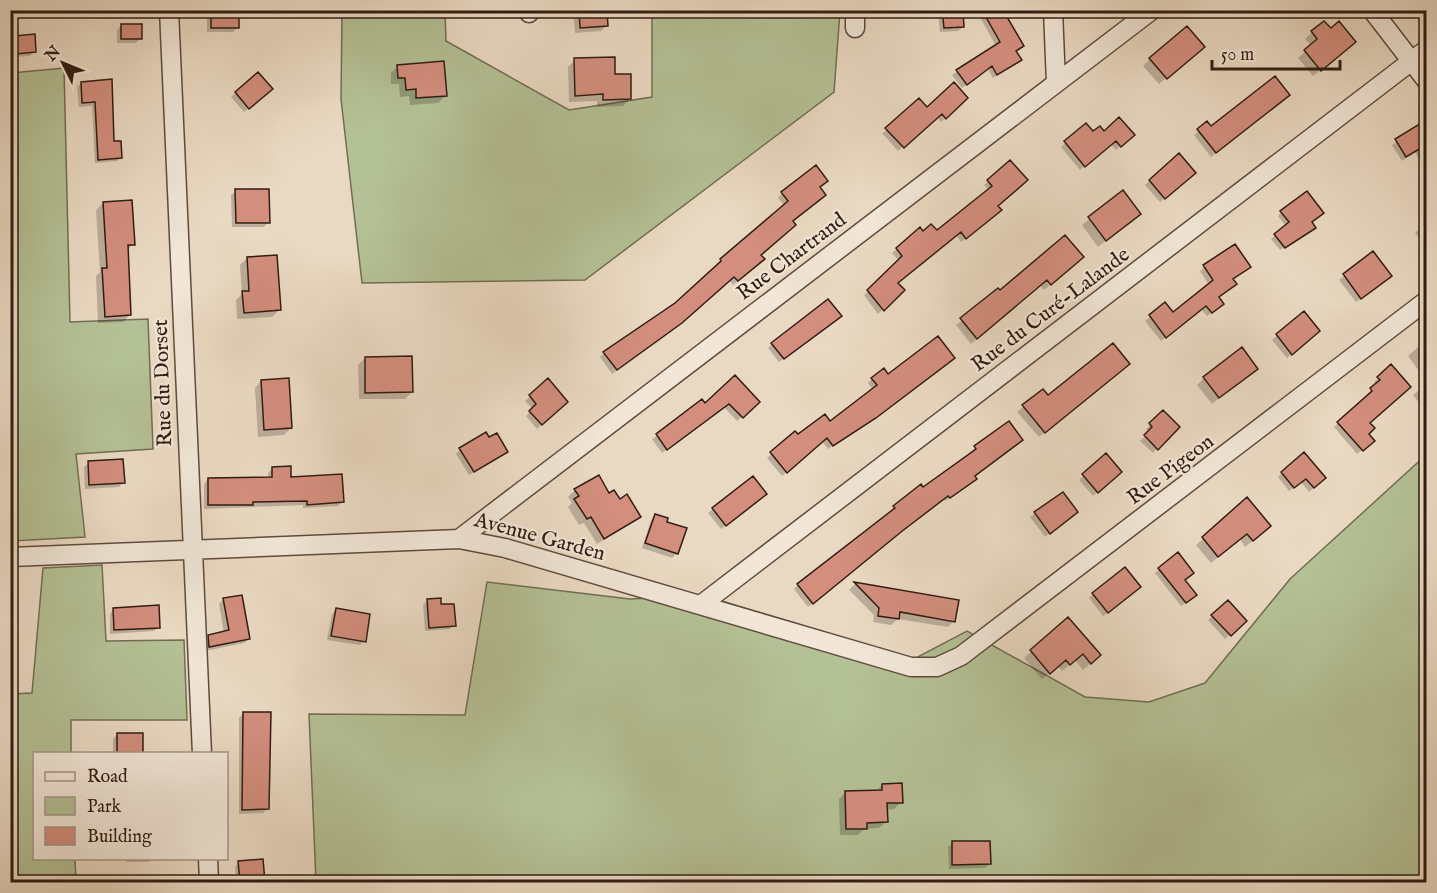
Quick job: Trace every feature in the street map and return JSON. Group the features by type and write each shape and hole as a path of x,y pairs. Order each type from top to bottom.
{"street":[{"name":"Rue du Dorset","path":"169,10 202,752"},
{"path":"1053,10 1056,83"},
{"name":"Rue Chartrand","path":"459,539 1152,10"},
{"path":"1372,10 1426,80"},
{"name":"Rue du Curé-Lalande","path":"702,604 1426,50"},
{"name":"Rue Pigeon","path":"937,667 961,656 1426,301"},
{"name":"Avenue Garden","path":"10,557 459,539 505,548 911,667 937,667"},
{"path":"208,860 209,882"}],"green space":[{"path":"342,11 445,11 446,41 569,110 652,97 652,11 840,11 834,92 585,280 362,283 341,99"},
{"path":"64,68 70,322 148,319 153,449 76,454 85,537 11,541 11,73"},
{"path":"1426,455 1426,882 316,882 309,714 465,715 487,582 630,599 702,595 914,659 967,631 1085,697 1149,702 1205,683 1290,579"},
{"path":"102,565 106,641 184,640 187,720 71,720 71,752 33,752 33,860 75,860 76,882 11,882 11,694 32,693 43,568"}],"building":[{"path":"211,10 239,10 239,28 211,28"},
{"path":"579,10 607,10 608,26 580,28"},
{"path":"942,10 963,10 964,27 944,28"},
{"path":"982,10 1003,10 1024,46 1016,51 1022,60 997,75 992,66 967,85 956,70 1000,42"},
{"path":"1324,21 1331,28 1339,21 1356,42 1321,71 1304,50 1317,39 1311,31"},
{"path":"121,24 142,24 142,39 121,39"},
{"path":"1187,26 1205,47 1167,79 1149,58"},
{"path":"35,34 36,52 15,54 14,36"},
{"path":"615,57 615,74 631,74 631,99 603,100 603,94 575,96 574,58"},
{"path":"444,61 447,96 416,98 416,89 406,90 405,78 398,78 397,65"},
{"path":"258,72 273,89 249,109 235,92"},
{"path":"1275,76 1290,95 1216,153 1197,129 1207,121 1211,126"},
{"path":"112,79 114,141 121,141 122,158 98,160 95,102 82,103 81,82"},
{"path":"954,82 968,98 946,119 942,114 904,148 885,128 919,98 927,107"},
{"path":"1119,117 1135,135 1121,147 1116,141 1085,167 1064,141 1086,123 1093,131 1100,126 1104,131"},
{"path":"1426,120 1426,145 1406,157 1395,139"},
{"path":"1179,153 1196,173 1165,199 1149,180"},
{"path":"1010,160 1028,180 998,206 1002,210 966,239 961,232 898,283 905,290 884,311 867,290 902,256 896,248 920,227 923,231 931,224 937,230 992,186 987,180"},
{"path":"816,165 828,181 820,187 826,195 793,221 796,225 761,255 765,259 738,281 734,277 682,323 617,370 603,352 675,303 721,261 720,259 788,201 781,192"},
{"path":"235,189 269,189 270,223 236,223"},
{"path":"1123,190 1141,214 1106,241 1088,217"},
{"path":"1307,191 1324,213 1312,222 1316,228 1285,248 1274,234 1289,222 1280,211"},
{"path":"132,200 135,245 128,245 131,315 105,317 102,268 107,268 103,202"},
{"path":"1065,235 1084,257 1051,285 1047,280 977,339 960,318 998,288 1000,290"},
{"path":"1235,244 1251,267 1233,279 1237,284 1219,297 1224,304 1212,313 1206,306 1166,338 1149,315 1165,302 1173,312 1213,280 1203,265"},
{"path":"1373,251 1392,276 1361,299 1343,274"},
{"path":"277,255 281,310 244,313 242,291 249,291 247,257"},
{"path":"828,299 842,316 784,359 771,343"},
{"path":"1304,311 1320,331 1292,355 1276,334"},
{"path":"938,336 955,358 876,418 833,446 827,438 787,473 770,452 795,431 798,434 825,414 830,421 877,385 871,378 884,368 888,374"},
{"path":"1113,343 1130,364 1045,433 1022,405 1043,389 1048,395"},
{"path":"1242,347 1258,369 1219,398 1203,377"},
{"path":"412,356 413,392 365,393 365,357"},
{"path":"1391,364 1411,387 1370,423 1375,428 1369,434 1375,441 1363,451 1337,422 1372,391 1370,388 1380,380 1377,377"},
{"path":"735,375 760,402 743,418 729,404 667,450 656,434 702,399 705,403"},
{"path":"289,378 292,428 264,430 261,380"},
{"path":"548,378 568,402 542,425 529,411 536,404 529,395"},
{"path":"1163,410 1180,427 1158,450 1144,435 1152,427 1149,423"},
{"path":"1009,421 1023,440 975,476 977,479 950,498 948,496 901,532 813,604 797,584 895,508 893,506 921,484 923,487 976,449 974,446"},
{"path":"486,432 489,437 497,433 508,452 474,472 459,448"},
{"path":"1304,452 1326,478 1314,488 1306,479 1294,488 1281,472"},
{"path":"1106,453 1122,472 1098,493 1082,474"},
{"path":"123,459 125,483 89,485 88,461"},
{"path":"291,466 291,477 342,474 344,502 307,505 307,501 253,502 253,505 208,505 208,478 272,477 272,467"},
{"path":"599,475 609,493 614,490 620,499 627,494 641,517 604,539 591,517 587,519 574,499 579,496 574,489"},
{"path":"753,476 767,494 726,526 712,508"},
{"path":"1063,492 1078,512 1050,534 1034,512"},
{"path":"1247,497 1271,526 1253,541 1247,534 1218,557 1202,537"},
{"path":"655,514 668,518 667,522 687,528 678,554 645,543"},
{"path":"1178,552 1194,573 1185,580 1197,595 1186,603 1158,568"},
{"path":"1125,567 1141,587 1108,613 1092,593"},
{"path":"854,582 959,600 955,622 900,612 899,619 878,616 879,608"},
{"path":"242,595 250,639 209,647 208,635 229,630 223,598"},
{"path":"441,598 441,604 454,604 456,626 429,628 427,599"},
{"path":"1228,600 1247,621 1231,636 1211,615"},
{"path":"159,605 160,628 114,630 113,608"},
{"path":"336,608 370,614 366,642 331,636"},
{"path":"1068,617 1101,655 1091,664 1083,654 1070,665 1066,660 1050,674 1030,650"},
{"path":"243,712 271,712 269,809 242,810"},
{"path":"117,733 143,733 143,752 117,752"},
{"path":"902,783 903,803 887,803 888,822 867,823 867,829 846,829 845,791 882,790 882,784"},
{"path":"952,841 990,841 991,864 952,865"},
{"path":"263,859 265,882 240,882 238,861"}]}
